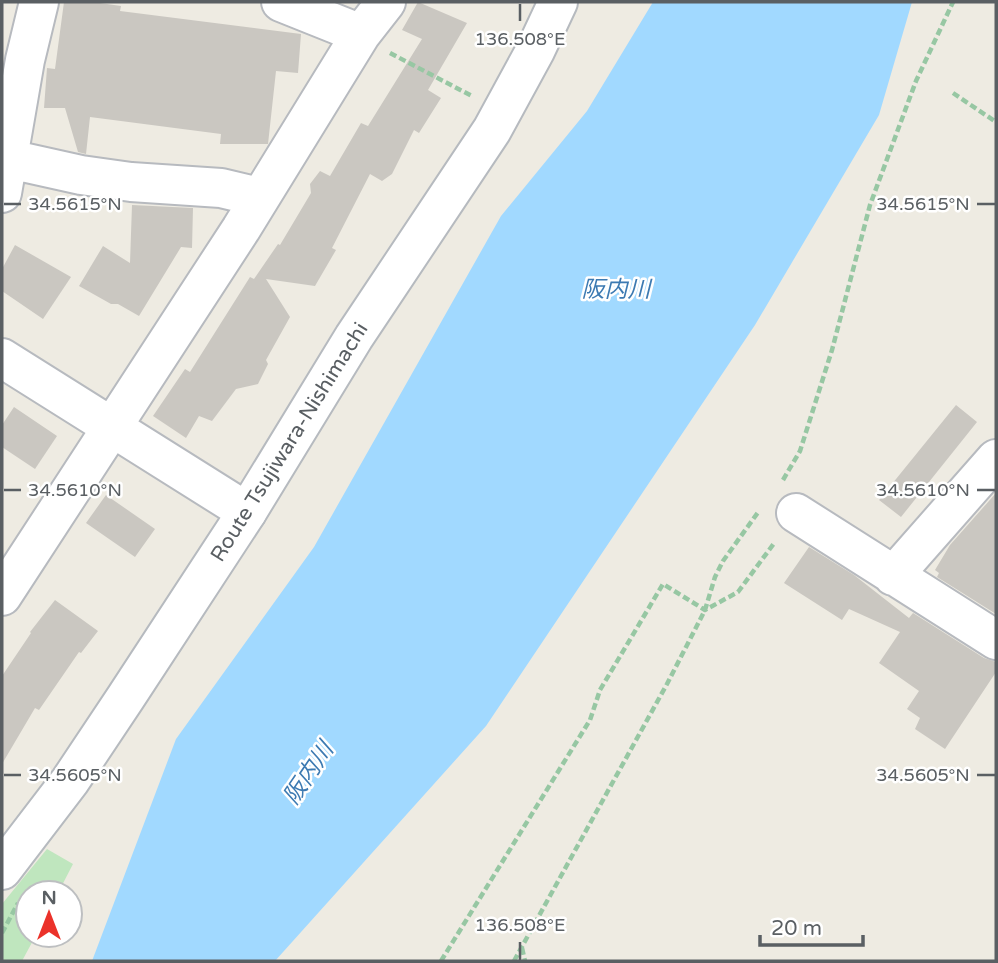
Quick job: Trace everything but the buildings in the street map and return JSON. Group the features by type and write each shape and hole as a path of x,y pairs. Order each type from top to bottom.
{"street":[{"path":"39,2 25,60 5,176 80,175 131,182 221,188 259,197"},
{"path":"281,2 361,34"},
{"path":"2,596 241,229 361,34 386,2"},
{"name":"Route Tsujiwara-Nishimachi","path":"2,870 70,781 247,512 354,337 492,130 558,2"},
{"path":"2,358 247,512"},
{"path":"893,576 996,459"},
{"path":"780,501 996,640"}],"path":[{"path":"705,610 738,592 780,501 800,451 832,350 870,205 916,81 953,2"},
{"path":"361,34 375,46 473,96"},
{"path":"953,93 996,122"},
{"path":"514,961 705,610 723,561 780,501"},
{"path":"441,961 590,720 600,690 663,584 705,610"},
{"path":"522,948 525,961"}],"green space":[{"path":"47,849 73,864 65,879 22,879"},
{"path":"14,889 14,949 28,949 22,961 2,961 2,904"}],"water":[{"name":"阪内川","path":"653,2 912,2 879,115 755,325 486,726 275,961 92,961 176,739 314,547 501,216 587,111"}]}
